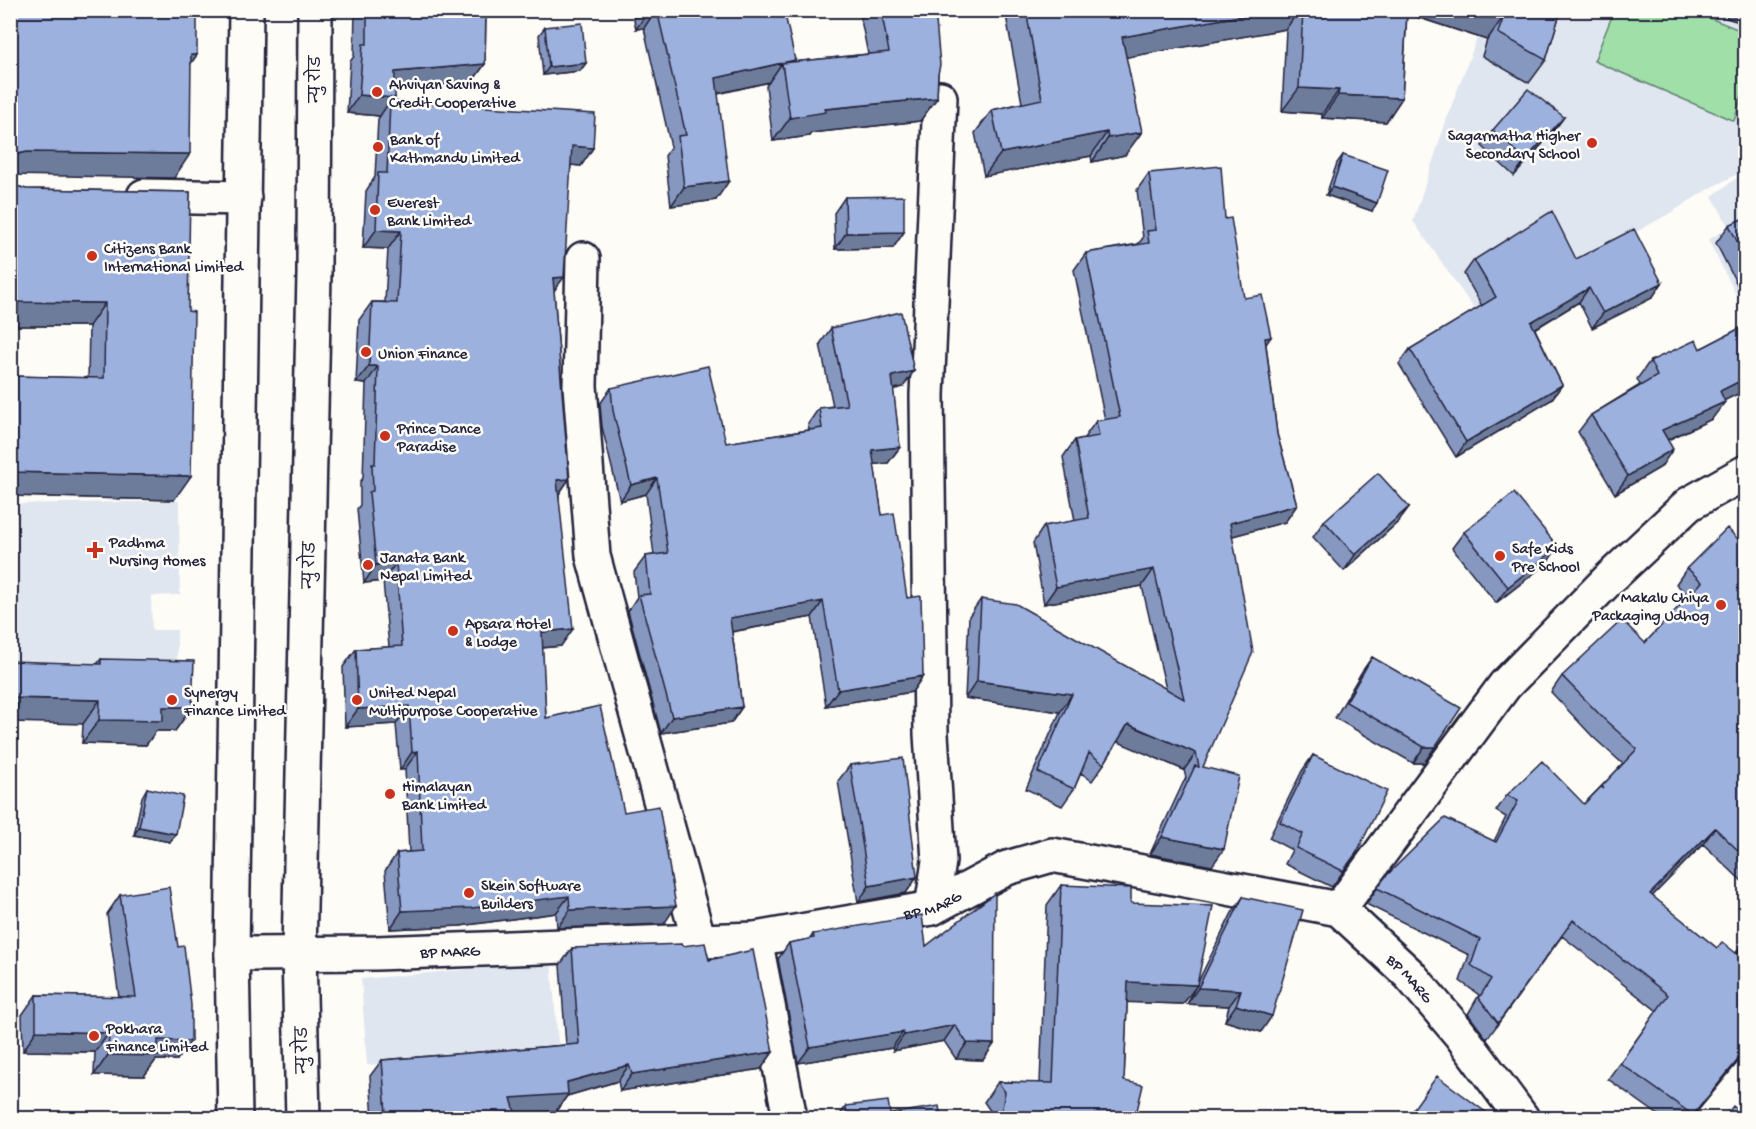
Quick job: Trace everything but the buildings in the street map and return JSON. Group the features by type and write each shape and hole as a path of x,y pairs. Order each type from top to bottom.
{"street":[{"path":"235,1119 232,954 246,10"},
{"name":"न्यु रोड","path":"303,1119 299,954 314,274 315,10"},
{"path":"932,908 939,861 932,734 927,395 939,98"},
{"path":"115,196 244,198"},
{"path":"583,259 580,386 593,556 699,941"},
{"path":"1340,909 1505,685 1611,577 1689,504 1746,472"},
{"name":"BP MARG","path":"232,954 388,953 754,939 932,908 1008,868 1052,855 1340,909 1409,974 1460,1034 1522,1119"},
{"path":"754,939 790,1119"}],"shaded area":[{"name":"Sagarmatha Higher Secondary School","path":"1487,11 1745,11 1745,170 1481,319 1413,221 1448,115"},
{"path":"1745,172 1745,312 1708,240 1729,227 1712,196"},
{"name":"Padhma Nursing Homes","path":"179,501 180,595 151,596 152,630 177,630 177,668 11,678 10,504"},
{"path":"551,962 559,1053 367,1065 361,979"}],"green space":[{"path":"1614,11 1692,11 1745,32 1745,86 1734,121 1594,61"}],"place":[{"name":"Ahviyan Saving & Credit Cooperative","path":"377,92"},
{"name":"Sagarmatha Higher Secondary School","path":"1592,143"},
{"name":"Bank of Kathmandu Limited","path":"378,147"},
{"name":"Everest Bank Limited","path":"375,210"},
{"name":"Citizens Bank International Limited","path":"92,256"},
{"name":"Union Finance","path":"366,352"},
{"name":"Prince Dance Paradise","path":"385,436"},
{"name":"Padhma Nursing Homes","path":"95,550"},
{"name":"Safe Kids Pre School","path":"1500,556"},
{"name":"Janata Bank Nepal Limited","path":"368,565"},
{"name":"Makalu Chiya Packaging Udhog","path":"1721,605"},
{"name":"Apsara Hotel & Lodge","path":"453,631"},
{"name":"Synergy Finance Limited","path":"172,700"},
{"name":"United Nepal Multipurpose Cooperative","path":"357,700"},
{"name":"Himalayan Bank Limited","path":"390,794"},
{"name":"Skein Software Builders","path":"469,893"},
{"name":"Pokhara Finance Limited","path":"94,1036"}]}
